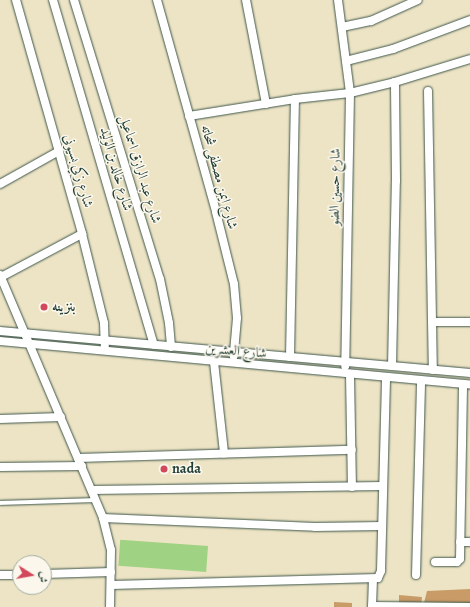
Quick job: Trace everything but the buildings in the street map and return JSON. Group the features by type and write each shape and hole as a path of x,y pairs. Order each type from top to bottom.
{"street":[{"name":"شارع زكي بسيونى","path":"16,0 82,234 104,323 106,341 105,351"},
{"name":"شارع خالد بن الوليد","path":"53,0 154,345"},
{"name":"شارع عبد الرازق اسماعيل","path":"74,0 160,279 169,323 170,347"},
{"name":"شارع ايمن مصطفى شحاته","path":"157,0 234,284 237,318 234,363"},
{"path":"246,0 266,104"},
{"name":"شارع حسين الضو","path":"338,0 350,93 345,362 348,375 352,450 352,487"},
{"path":"342,27 371,21 418,0"},
{"path":"346,61 393,49 470,20"},
{"path":"189,116 295,99 350,93 395,82 470,59"},
{"path":"392,366 396,180 395,82"},
{"path":"428,91 433,370"},
{"path":"290,357 295,99"},
{"path":"0,184 59,151"},
{"path":"82,234 0,276 103,518 111,550 110,607"},
{"path":"432,322 470,322"},
{"name":"شارع العشرين","path":"0,331 470,373"},
{"name":"شارع العشرين","path":"0,341 348,375 467,385"},
{"path":"214,362 224,453"},
{"path":"111,585 378,578 381,574 386,378"},
{"path":"416,575 421,381"},
{"path":"435,562 459,561 461,498 466,456 467,385"},
{"path":"0,418 61,417"},
{"path":"78,458 352,450"},
{"path":"0,467 82,466"},
{"path":"92,490 383,486"},
{"path":"461,498 470,498"},
{"path":"103,518 315,527 382,526"},
{"path":"460,542 470,542"},
{"path":"52,574 111,572"},
{"path":"0,575 12,575"},
{"path":"373,579 372,606 470,607"}],"lane":[{"path":"0,503 96,500"}],"green space":[{"path":"120,540 208,546 206,572 118,566"}],"place":[{"name":"بنزينه","path":"44,307"},
{"name":"nada","path":"164,469"}]}
